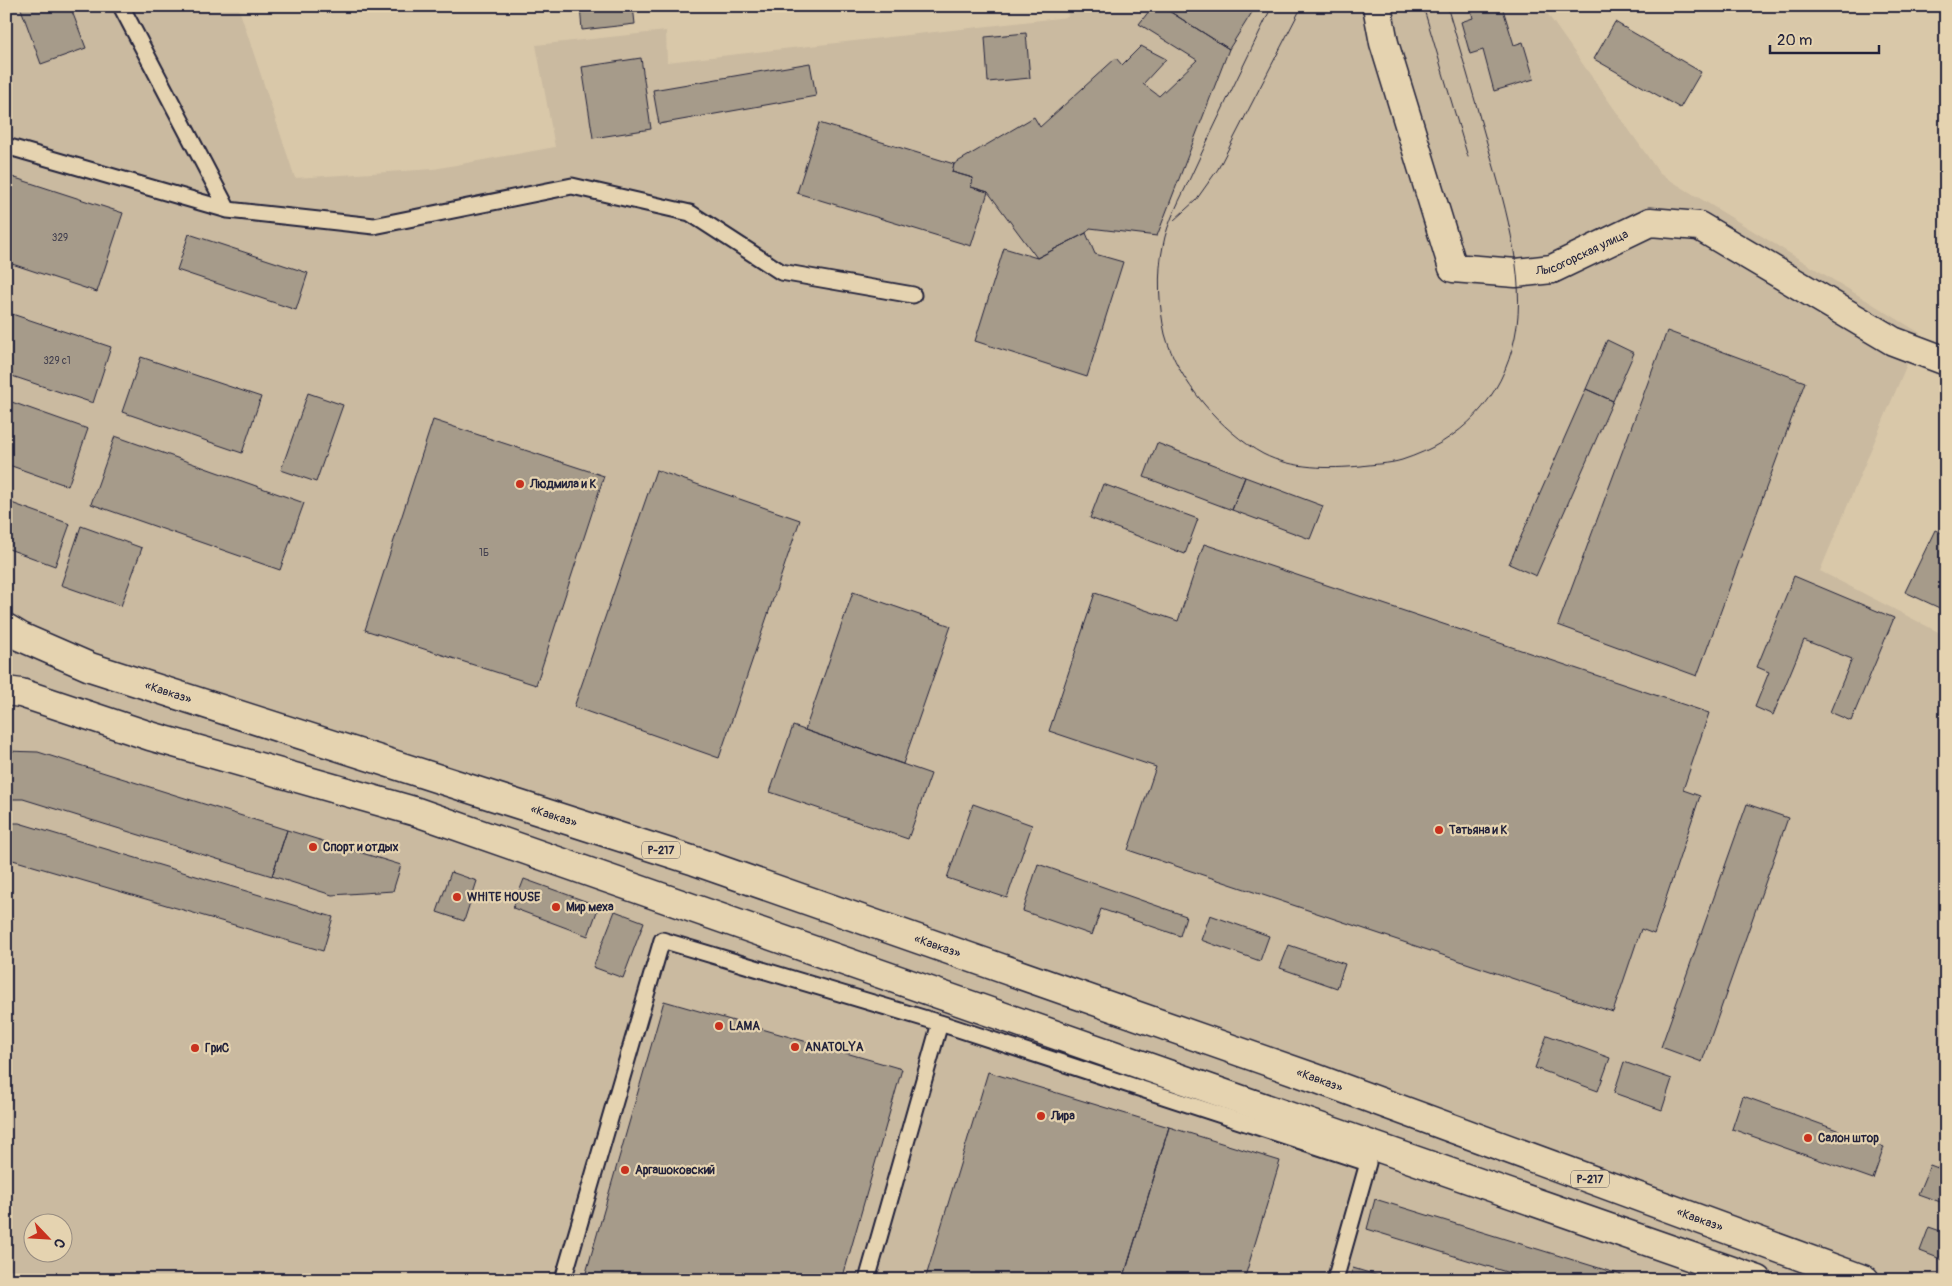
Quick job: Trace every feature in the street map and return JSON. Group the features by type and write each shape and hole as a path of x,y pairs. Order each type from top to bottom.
{"main road":[{"name":"Лысогорская улица","path":"1377,6 1384,42 1453,268 1516,273 1552,269 1650,222 1699,226 1893,341 1946,361"},
{"name":"«Кавказ»","path":"6,628 21,637 90,667 695,861 1315,1078 1865,1280"},
{"path":"6,691 21,693 150,736 417,812 1758,1280"}],"lane":[{"path":"121,6 228,210"},
{"path":"6,146 228,210 374,226 572,186 690,214 781,272 913,295"},
{"path":"563,1280 662,940 940,1023 1368,1163 1335,1280"},
{"path":"867,1280 940,1023"}],"shaded area":[{"path":"6,6 238,6 295,178 434,169 555,147 536,45 666,31 667,62 1068,17 1067,6 1542,6 1660,174 1920,333 1820,571 1946,636 1946,1280 6,1280"}],"building":[{"path":"20,6 70,6 86,48 41,64"},
{"path":"580,6 633,6 635,24 582,30"},
{"path":"1153,6 1161,6 1229,49 1157,236 1090,228 1086,233 1037,258 988,192 971,187 973,178 952,172 954,164 1034,117 1040,127 1116,58 1122,65 1141,46 1166,59 1143,84 1159,96 1197,60 1139,24"},
{"path":"1161,6 1256,6 1229,49"},
{"path":"1470,6 1502,6 1514,45 1523,42 1534,79 1494,91 1483,50 1470,54 1461,22 1473,18"},
{"path":"1615,22 1701,72 1680,108 1594,59"},
{"path":"1026,33 1030,78 988,82 985,37"},
{"path":"641,58 651,129 593,138 582,67"},
{"path":"810,63 816,96 659,124 653,90"},
{"path":"819,123 954,164 952,172 973,178 971,187 988,192 971,246 797,193"},
{"path":"6,175 123,213 97,292 6,262"},
{"path":"1086,233 1095,254 1123,262 1087,377 975,341 1004,248 1037,258"},
{"path":"189,234 308,273 296,310 177,270"},
{"path":"6,312 111,347 93,403 6,374"},
{"path":"1667,331 1805,382 1697,676 1558,625"},
{"path":"1607,340 1634,353 1613,401 1586,389"},
{"path":"141,357 261,397 242,453 122,412"},
{"path":"1586,389 1613,401 1536,576 1509,564"},
{"path":"308,393 343,405 316,482 281,470"},
{"path":"6,400 88,429 68,486 6,464"},
{"path":"433,420 604,476 536,685 365,630"},
{"path":"115,436 304,503 280,570 91,504"},
{"path":"1157,443 1245,477 1232,510 1144,477"},
{"path":"656,470 800,520 719,758 574,707"},
{"path":"1245,477 1323,506 1310,539 1232,510"},
{"path":"1103,484 1198,519 1185,554 1090,518"},
{"path":"6,501 70,524 55,566 6,548"},
{"path":"81,526 142,548 121,606 61,585"},
{"path":"1935,530 1946,535 1946,611 1905,592"},
{"path":"1204,544 1709,713 1683,790 1700,796 1654,934 1641,929 1613,1012 1128,850 1156,767 1049,731 1095,593 1178,621"},
{"path":"1794,576 1894,618 1851,721 1830,712 1852,659 1804,640 1773,715 1755,707 1769,672 1757,667"},
{"path":"853,592 951,626 903,764 805,730"},
{"path":"793,726 931,774 908,839 770,792"},
{"path":"6,751 38,752 287,830 272,876 23,799 6,799"},
{"path":"973,804 1032,825 1007,898 947,878"},
{"path":"1747,804 1788,818 1702,1062 1661,1047"},
{"path":"6,823 19,823 333,917 323,951 6,858"},
{"name":"Спорт и отдых","path":"287,830 401,865 393,891 332,895 272,876"},
{"path":"1038,864 1186,916 1180,936 1101,909 1092,935 1023,911"},
{"name":"WHITE HOUSE","path":"451,872 477,881 464,921 437,912"},
{"name":"Мир меха","path":"524,879 599,906 588,936 513,908"},
{"path":"615,911 644,922 623,978 593,967"},
{"path":"1210,915 1269,936 1260,961 1201,940"},
{"path":"1289,945 1345,964 1337,988 1280,968"},
{"path":"664,1001 902,1069 842,1280 584,1280"},
{"path":"1547,1035 1610,1058 1598,1091 1535,1068"},
{"path":"1624,1062 1672,1079 1662,1110 1614,1093"},
{"path":"988,1072 1169,1127 1123,1280 925,1280"},
{"name":"Салон штор","path":"1743,1096 1884,1147 1873,1179 1732,1129"},
{"path":"1169,1127 1280,1161 1244,1280 1123,1280"},
{"path":"1930,1165 1946,1171 1946,1204 1918,1194"},
{"path":"1375,1199 1638,1280 1532,1280 1367,1229"},
{"path":"1929,1227 1946,1233 1946,1261 1920,1251"},
{"path":"1353,1268 1392,1280 1349,1280"}],"tram line":[{"path":"1272,6 1171,219 1165,237 1160,268 1161,313 1171,351 1190,386 1203,403 1232,432 1263,454 1274,459 1311,467 1337,468 1382,464 1402,460 1443,442 1476,415 1489,399 1509,360 1515,337 1518,314 1518,289 1511,236 1499,184 1447,6"},
{"path":"1173,221 1196,200 1218,169 1302,6"},
{"path":"1423,6 1468,157"}],"place":[{"name":"Людмила и К","path":"520,484"},
{"name":"Татьяна и К","path":"1439,830"},
{"name":"Спорт и отдых","path":"313,847"},
{"name":"WHITE HOUSE","path":"457,897"},
{"name":"Мир меха","path":"556,907"},
{"name":"LAMA","path":"719,1026"},
{"name":"ANATOLYA","path":"795,1047"},
{"name":"ГриС","path":"195,1048"},
{"name":"Лира","path":"1041,1116"},
{"name":"Салон штор","path":"1808,1138"},
{"name":"Аргашоковский","path":"625,1170"}]}
